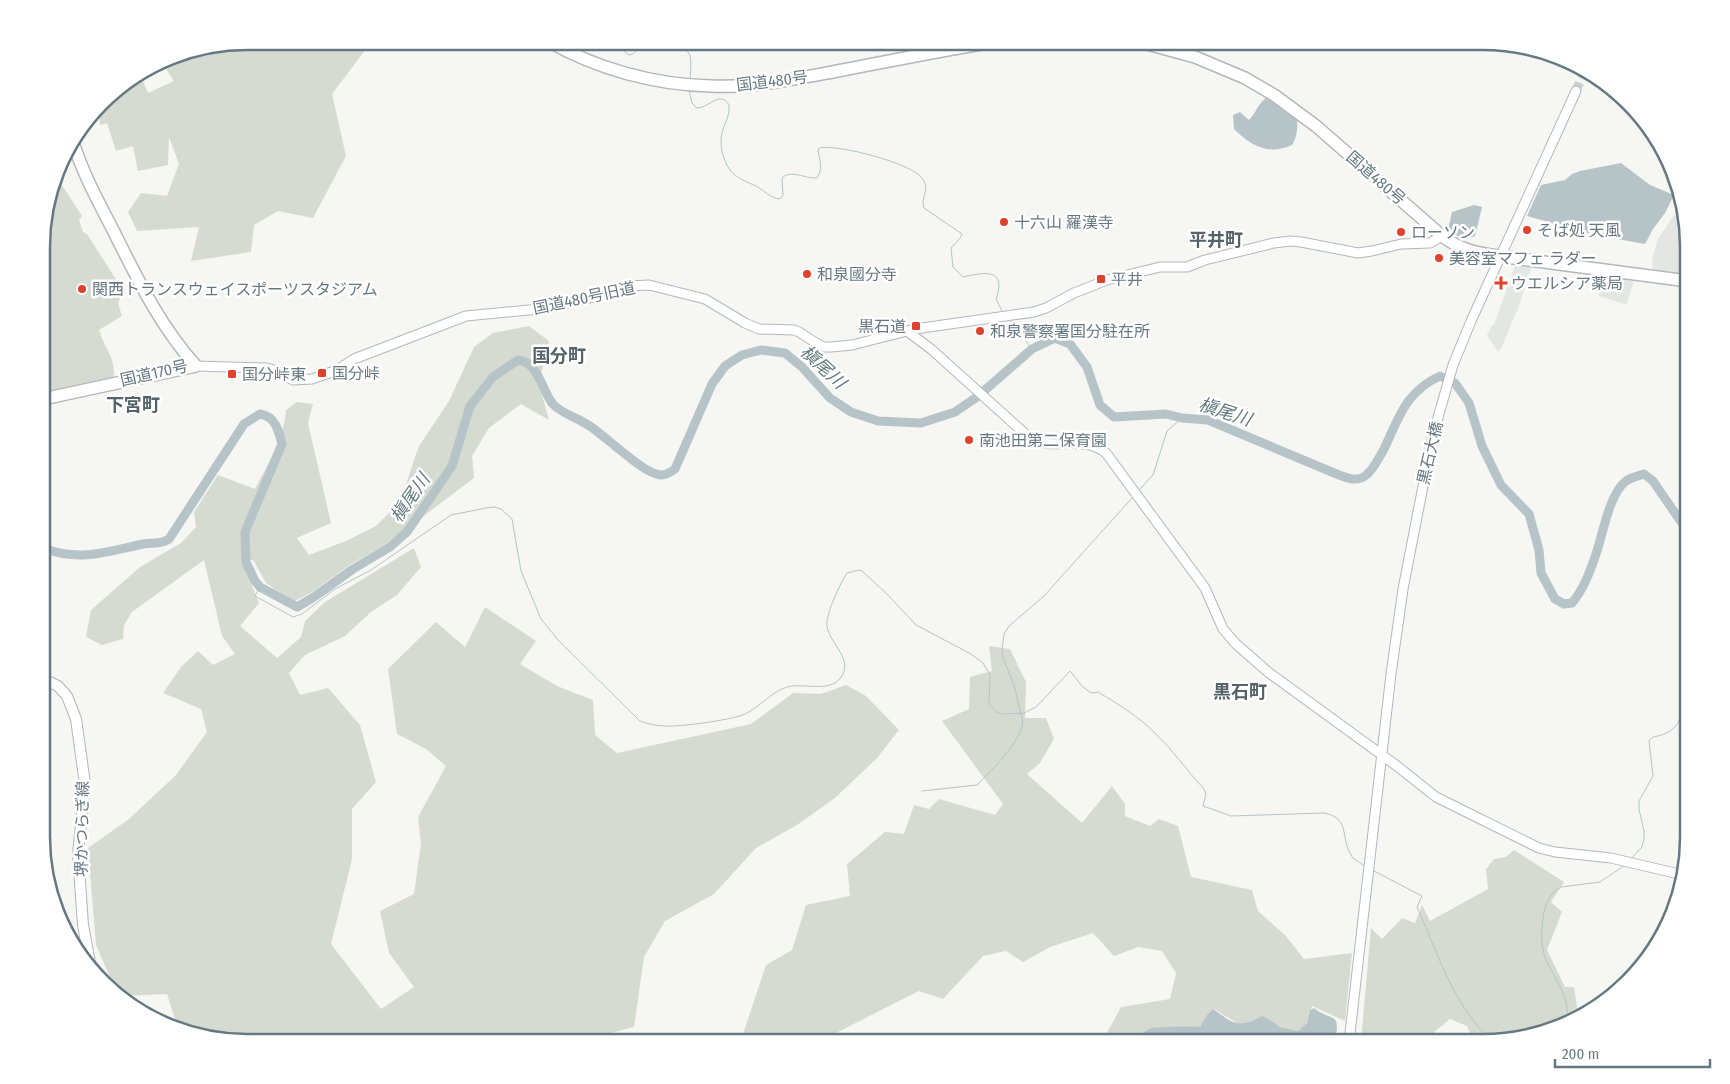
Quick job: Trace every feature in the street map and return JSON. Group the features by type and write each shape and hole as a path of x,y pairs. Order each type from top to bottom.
{"highway":[{"name":"国道480号","path":"566,50 614,70 649,79 682,85 713,86 780,82 952,50"},
{"name":"国道480号","path":"1170,50 1196,57 1245,78 1274,95 1316,126 1442,236 1452,244 1463,249 1500,256 1680,280"},
{"name":"国道170号","path":"50,397 196,366 181,349 144,292 95,196 76,149"}],"main road":[{"name":"堺かつらぎ線","path":"50,682 58,686 66,696 76,719 84,784 78,854 83,925 88,954"}],"street":[{"name":"黒石大橋","path":"1351,1034 1391,674 1403,589 1436,426 1454,365 1471,321 1576,91"},
{"name":"国道480号旧道","path":"196,366 267,368 293,380 312,379 337,370 354,359 466,316 550,308 600,296 629,286 649,285 705,299 759,330 794,330 823,347 852,345 907,330 1034,312 1107,280 1160,267 1187,267 1205,260 1290,241 1358,253 1372,252 1401,244 1430,243 1442,236"},
{"path":"907,330 1032,440 1044,443 1086,443 1096,446 1106,453 1205,588 1223,629 1236,644 1268,672 1383,755 1436,797 1539,848 1555,852 1611,858 1676,873"}],"shaded area":[{"path":"234,50 365,50 332,94 346,156 313,218 278,211 254,225 251,252 191,261 199,227 137,231 128,212 141,193 167,196 179,164 169,137 168,165 138,171 133,146 116,151 107,123 100,125 100,116 117,99 142,80 148,93 174,81 165,68 184,60 208,54"},
{"path":"1266,98 1297,118 1297,132 1292,145 1283,148 1267,149 1246,140 1234,129 1233,115 1240,112 1249,120"},
{"path":"1621,163 1650,185 1673,194 1665,213 1645,244 1595,235 1527,216 1541,185 1565,180 1572,174"},
{"name":"関西トランスウェイスポーツスタジアム","path":"60,183 82,216 79,220 83,232 87,234 119,284 123,294 119,297 118,303 122,316 99,330 114,367 113,379 50,392 50,234"},
{"path":"1474,205 1482,207 1475,236 1461,237 1448,230 1452,212"},
{"path":"1674,215 1677,216 1680,234 1680,275 1653,271 1652,258 1658,239"},
{"path":"1516,263 1532,265 1519,306 1498,352 1487,335 1492,325 1494,325"},
{"path":"1600,271 1635,277 1627,303 1624,304 1599,296"},
{"path":"529,326 549,341 539,384 549,420 521,404 489,428 472,456 474,478 385,545 351,564 312,592 293,602 266,583 253,560 242,561 259,603 240,626 277,658 301,637 305,621 325,602 414,548 421,567 397,595 371,612 345,636 305,655 289,673 300,695 328,688 360,725 376,782 352,809 352,859 331,944 381,1009 414,987 389,953 380,911 414,894 421,844 418,817 446,766 426,749 397,734 388,669 436,622 465,647 485,607 536,641 520,664 557,686 593,700 595,735 617,753 751,724 793,693 821,694 846,685 866,696 899,730 877,758 835,798 797,825 756,848 714,894 665,921 644,957 634,1027 605,1034 234,1034 208,1030 176,1021 167,994 130,996 110,978 96,945 88,848 129,819 176,775 207,732 201,709 163,693 181,667 198,651 213,665 235,654 222,636 204,560 132,612 124,625 123,639 102,645 86,637 91,610 140,567 181,543 196,527 194,512 218,475 255,489 279,441 286,410 297,402 313,404 308,423 331,523 297,538 309,555 346,541 376,526 391,511 405,487 419,446 449,401 474,347 493,333"},
{"path":"989,646 1010,649 1026,682 1025,718 1046,718 1054,739 1040,763 1027,774 1082,823 1112,786 1125,804 1125,816 1150,826 1159,819 1178,826 1191,877 1252,890 1258,911 1285,935 1304,959 1352,953 1345,1021 1312,1006 1306,1025 1298,1031 1280,1027 1262,1016 1242,1026 1214,1009 1200,1027 1152,1028 1144,1034 1106,1034 1121,1007 1170,999 1176,973 1162,951 1138,947 1114,956 1093,933 1050,947 1023,962 1006,951 983,956 943,999 919,991 834,1034 743,1034 766,965 792,950 806,905 850,896 847,864 885,832 904,834 914,805 929,809 939,799 995,815 1003,804 942,721 969,709 970,677 992,671"},
{"path":"1514,850 1564,882 1551,902 1562,912 1547,950 1565,987 1574,987 1577,1010 1546,1024 1496,1034 1470,1034 1467,1026 1450,1019 1434,1032 1435,1034 1362,1034 1371,928 1382,939 1402,918 1415,923 1422,905 1430,921 1488,889 1486,869 1494,859 1506,857"},
{"path":"1314,1008 1334,1019 1337,1025 1337,1034 1142,1034 1152,1028 1200,1027 1213,1009 1236,1023 1247,1022 1262,1016 1280,1027 1298,1031 1307,1023 1310,1010"}],"waterway":[{"path":"624,50 629,55 637,50"},
{"path":"687,50 691,63 690,79"},
{"path":"689,90 692,103 697,108 720,99 726,101 729,109 721,142 725,162 735,175 773,197 780,199 783,195 782,178 786,175 794,174 817,178 820,168 819,148 842,149 874,156 904,166 915,172 925,182 924,208 962,234 951,248 953,267 963,277 979,274 992,274 996,277 999,282 996,299 1003,313"},
{"path":"1009,319 1032,349"},
{"name":"槇尾川","path":"50,550 81,555 166,541 244,424 260,414 265,415 273,421 278,429 282,444 245,532 246,562 260,587 297,607 353,569 390,547 407,532 452,466 470,406 493,377 518,360 530,365 535,371 548,397 556,407 564,413 584,422 644,468 661,475 675,469 712,384 725,366 742,355 761,350 785,353 802,367 830,398 851,412 878,421 921,423 955,412 977,397 1032,349 1055,338 1070,344 1087,367 1100,405 1114,417 1166,414 1182,418 1208,420 1352,479 1362,478 1373,468 1404,407 1419,390 1428,382 1440,376 1455,383 1469,403 1482,446 1501,485 1529,514 1539,550 1541,573 1555,599 1564,604 1572,603 1584,585 1595,558 1611,503 1620,487 1626,481 1644,474 1653,481 1680,520"},
{"path":"1138,491 1153,475 1167,431 1182,418"},
{"path":"922,791 977,785 1016,740 1023,723 1014,685 1003,658 1004,634 1009,626 1044,596 1132,498"},
{"path":"260,587 255,596 293,617 302,614 335,589 371,570 451,515 494,507 501,509 512,519 521,571 541,619 559,641 640,721 655,725 673,726 729,719 745,714 781,689 794,686 825,686 838,680 845,668 842,656 831,638 827,626 828,614 847,573 859,570 887,594 916,625 971,654 983,663 990,675 989,704 996,712 1002,714 1024,713 1036,707 1070,671 1082,686 1091,693 1098,692 1120,706 1142,721 1162,740 1204,789 1206,794 1203,806 1231,816 1324,813 1333,816 1342,825 1346,844 1353,858 1363,865"},
{"path":"1631,859 1642,847 1644,839 1639,801 1653,776 1649,741 1653,737 1672,730 1680,719"},
{"path":"1567,1016 1567,1005 1543,949 1542,927 1547,904 1552,894 1561,887 1600,882 1625,865"},
{"path":"1374,871 1422,896 1417,907 1448,979 1468,1013 1485,1034"}],"tunnel":[{"path":"1576,91 1582,76"}],"place":[{"name":"十六山 羅漢寺","path":"1004,222"},
{"name":"そば処 天風","path":"1527,230"},
{"name":"ローソン","path":"1401,232"},
{"name":"美容室マフェ ラダー","path":"1439,258"},
{"name":"和泉國分寺","path":"807,274"},
{"name":"平井","path":"1101,279"},
{"name":"ウエルシア薬局","path":"1501,283"},
{"name":"関西トランスウェイスポーツスタジアム","path":"82,289"},
{"name":"黒石道","path":"916,326"},
{"name":"和泉警察署国分駐在所","path":"980,331"},
{"name":"国分峠","path":"322,373"},
{"name":"国分峠東","path":"232,374"},
{"name":"南池田第二保育園","path":"969,440"}],"district":[{"name":"平井町","path":"1216,240"},
{"name":"国分町","path":"559,356"},
{"name":"下宮町","path":"133,405"},
{"name":"黒石町","path":"1240,692"}]}
